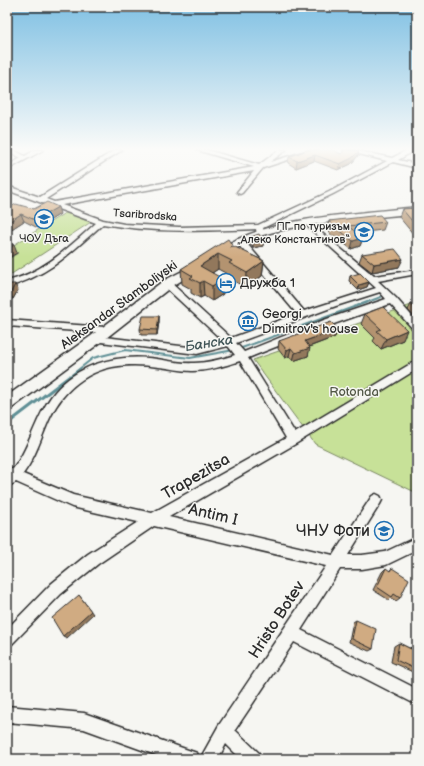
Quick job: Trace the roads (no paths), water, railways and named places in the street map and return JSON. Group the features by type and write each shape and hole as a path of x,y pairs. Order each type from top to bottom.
{"street":[{"path":"41,199 62,186"},
{"path":"54,204 156,186"},
{"path":"240,192 245,186"},
{"path":"259,230 344,186"},
{"name":"Tsaribrodska","path":"7,188 41,199 101,222 124,226 179,229 259,230"},
{"name":"Aleksandar Stamboliyski","path":"7,404 166,284 259,230 417,210"},
{"path":"7,284 25,279 46,269 101,222"},
{"path":"307,223 372,279 393,300 417,328"},
{"path":"240,242 303,316"},
{"path":"372,279 417,272"},
{"path":"166,284 232,344 293,440"},
{"path":"96,338 186,351 197,351 232,344 333,304 381,289"},
{"path":"10,477 29,455 53,404 64,390 78,377 98,366 120,362 141,361 177,367 198,367 241,356 318,326 393,300"},
{"path":"7,323 105,330"},
{"name":"Trapezitsa","path":"7,639 56,589 93,559 154,519 293,440 417,364"},
{"name":"Antim I","path":"10,477 72,501 336,562 362,562 386,558 417,543"},
{"name":"Hristo Botev","path":"208,759 376,500"},
{"path":"291,633 417,697"},
{"path":"7,714 84,721 191,759"},
{"path":"225,731 253,759"}],"waterway":[{"name":"Банска","path":"239,349 381,297"},
{"name":"Банска","path":"69,377 93,358 125,350 190,358 234,350"},
{"name":"Банска","path":"7,424 70,376"}],"place":[{"name":"ЧОУ Дъга","path":"44,219"},
{"name":"ПГ по туризъм „Алеко Константинов“","path":"364,232"},
{"name":"Дружба 1","path":"226,283"},
{"name":"Georgi Dimitrov's house","path":"248,321"},
{"name":"ЧНУ Фоти","path":"384,531"}],"park label":[{"name":"Rotonda","path":"354,392"}]}
